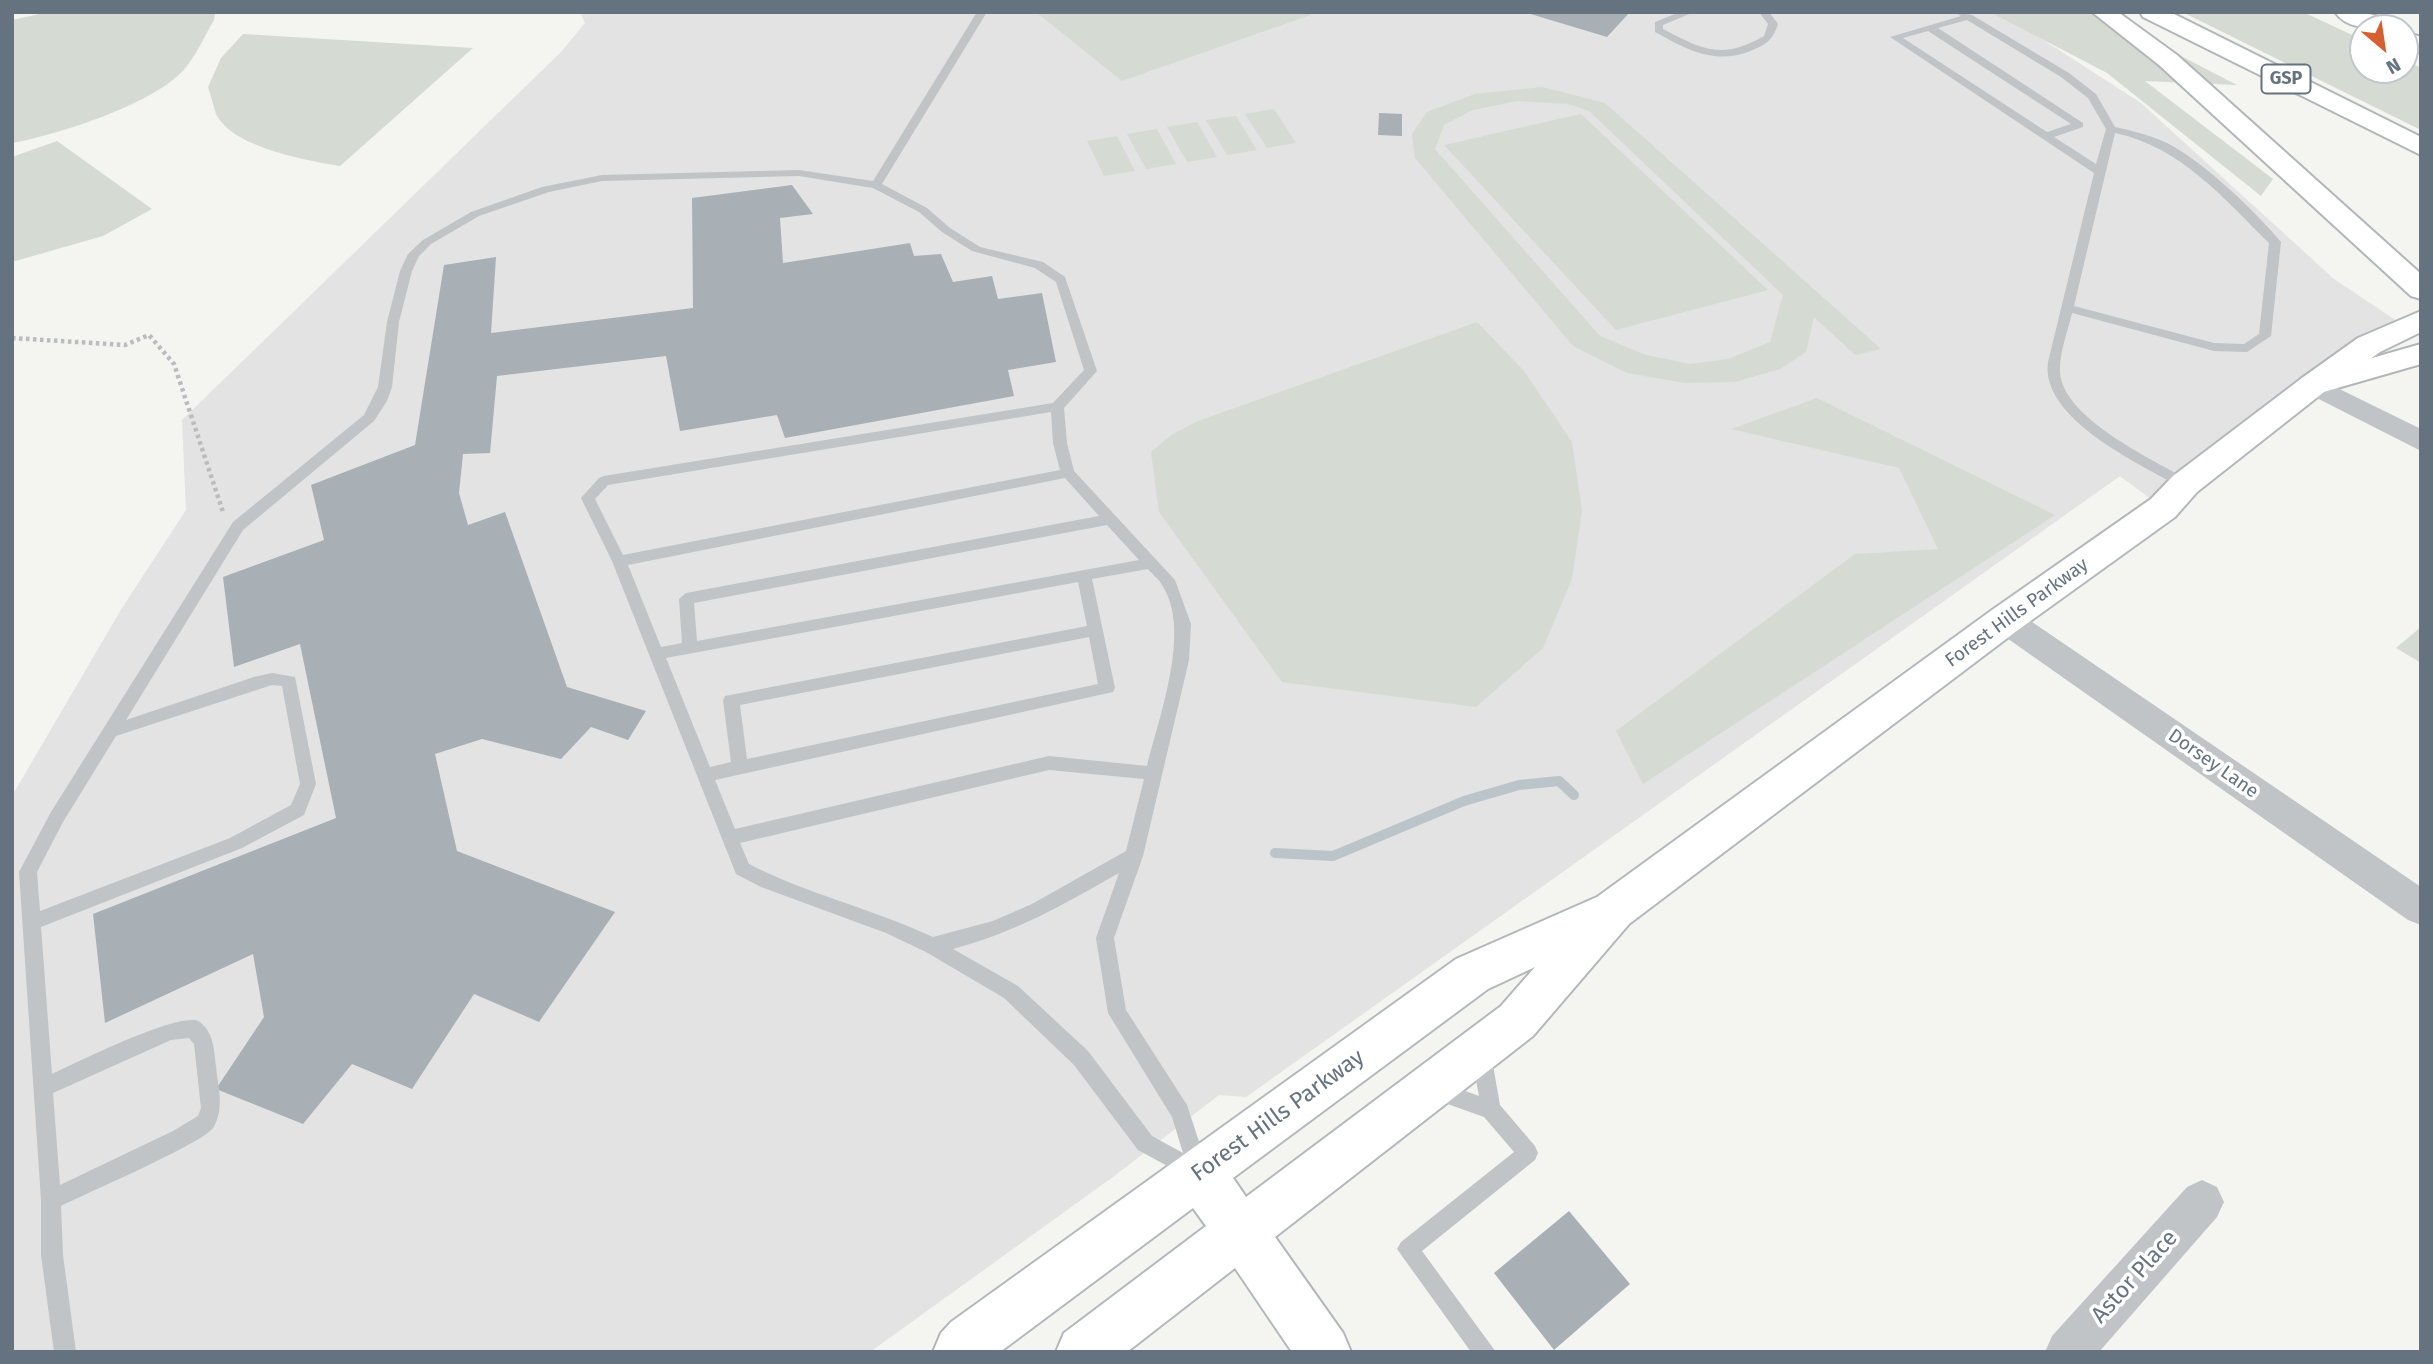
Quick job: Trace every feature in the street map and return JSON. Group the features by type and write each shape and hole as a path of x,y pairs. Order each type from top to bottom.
{"main road":[{"path":"2103,12 2168,60 2421,290"},
{"name":"GSP","path":"2151,12 2421,147"},
{"name":"Forest Hills Parkway","path":"1083,1352 1517,1021 1614,910 2005,620 2163,508 2185,484 2313,385 2369,345 2421,320"},
{"path":"2313,385 2421,354"},
{"name":"Forest Hills Parkway","path":"960,1352 970,1341 1472,974 1614,910"},
{"path":"1199,1173 1324,1352"}],"street":[{"path":"2313,385 2421,441"},
{"name":"Dorsey Lane","path":"2005,620 2421,908"},
{"name":"Astor Place","path":"2068,1352 2202,1202"}],"lane":[{"path":"876,185 982,12"},
{"path":"1689,12 1658,24 1658,30 1709,55 1744,50 1768,38 1773,24 1764,12"},
{"path":"2100,172 1895,37 1964,15 2065,75 2092,96 2111,129 2055,360 2054,377 2063,397 2077,415 2101,433 2185,484"},
{"path":"1929,27 2079,125 2045,136"},
{"path":"2068,308 2214,347 2247,348 2265,336 2275,242 2207,178 2172,151 2150,139 2111,129"},
{"path":"65,1352 52,1255 51,1200 29,872 57,817 238,526 369,418 380,401 385,387 393,322 406,271 414,254 437,236 475,214 546,189 602,178 799,173 876,185 923,210 946,230 976,249 1039,265 1061,280 1091,371 1057,407 604,481 588,498 619,561 742,869 767,883 892,927 932,946 1011,992 1081,1058 1145,1143 1199,1173"},
{"path":"1057,407 1060,443 1068,472 1170,584 1183,625 1181,660 1133,856 1105,938 1117,1013 1180,1112 1199,1173"},
{"path":"619,561 1068,472"},
{"path":"690,648 686,599 1112,519"},
{"path":"656,654 1152,563"},
{"path":"705,775 1108,688 1084,576"},
{"path":"740,767 731,700 1095,630"},
{"path":"31,923 236,843 298,810 308,784 289,681 272,679 254,683 112,731"},
{"path":"730,838 1049,763 1153,773"},
{"path":"932,946 995,929 1133,856"},
{"path":"42,1088 170,1031 193,1028 203,1041 211,1108 205,1122 180,1138 51,1200"},
{"path":"1481,1049 1491,1110"},
{"path":"1429,1088 1491,1110 1528,1153 1408,1249 1485,1352"}],"path":[{"path":"12,338 125,345 149,335 174,364 225,515 246,520"}],"shaded area":[{"path":"49,12 215,12 214,20 187,66 154,93 80,125 12,143 12,20"},
{"path":"580,12 2000,12 2141,103 2334,279 2406,327 2163,508 2120,476 1246,1097 1219,1095 1117,1174 870,1352 12,1352 12,796 122,608 186,510 182,420 561,52 585,23"},
{"path":"1036,12 1319,12 1122,81"},
{"path":"1990,12 2096,12 2237,85 2145,81 2273,179 2261,196 2107,73"},
{"path":"2182,12 2303,12 2349,33 2349,84 2419,84 2419,67 2421,130"},
{"path":"243,34 473,48 340,166 290,156 254,144 225,126 216,114 208,87 221,58"},
{"path":"1542,87 1605,103 1881,349 1855,355 1814,317 1806,352 1780,369 1735,382 1685,383 1627,373 1573,346 1415,158 1412,134 1427,112 1475,94","holes":["1517,101 1568,104 1589,111 1783,295 1770,342 1728,359 1690,364 1646,355 1600,336 1435,149 1444,125 1473,110"]},
{"path":"1274,109 1296,143 1267,148 1245,114"},
{"path":"1581,114 1768,290 1616,330 1444,145"},
{"path":"1236,116 1257,150 1227,155 1206,120"},
{"path":"1197,122 1217,157 1187,162 1167,127"},
{"path":"1157,129 1176,164 1146,169 1127,134"},
{"path":"1117,136 1135,171 1104,176 1087,141"},
{"path":"57,141 152,209 103,236 12,262 12,157"},
{"path":"1477,322 1524,371 1572,442 1582,511 1572,579 1543,648 1476,707 1282,682 1159,512 1151,452 1171,435 1198,421"},
{"path":"1817,398 2055,515 1643,784 1616,731 1855,554 1938,549 1899,468 1731,429"},
{"path":"2421,627 2421,663 2396,648"}],"building":[{"path":"1524,12 1630,12 1607,37"},
{"path":"1379,113 1402,114 1402,136 1378,135"},
{"path":"792,185 813,214 780,218 783,263 910,243 914,256 941,254 953,282 992,276 998,299 1042,293 1056,362 1008,370 1014,396 785,438 777,415 680,431 666,356 497,376 490,453 463,454 459,493 468,525 505,512 567,687 646,711 628,740 591,727 561,759 482,739 435,754 457,851 615,912 539,1022 474,994 412,1089 352,1064 303,1124 216,1089 264,1017 253,954 105,1023 93,914 336,818 300,644 234,667 223,577 324,540 311,485 415,445 444,265 496,257 491,333 693,308 692,198"},
{"path":"1569,1211 1630,1284 1554,1350 1494,1273"}],"waterway":[{"path":"1275,853 1333,856 1464,801 1519,785 1559,781 1574,795"}]}
